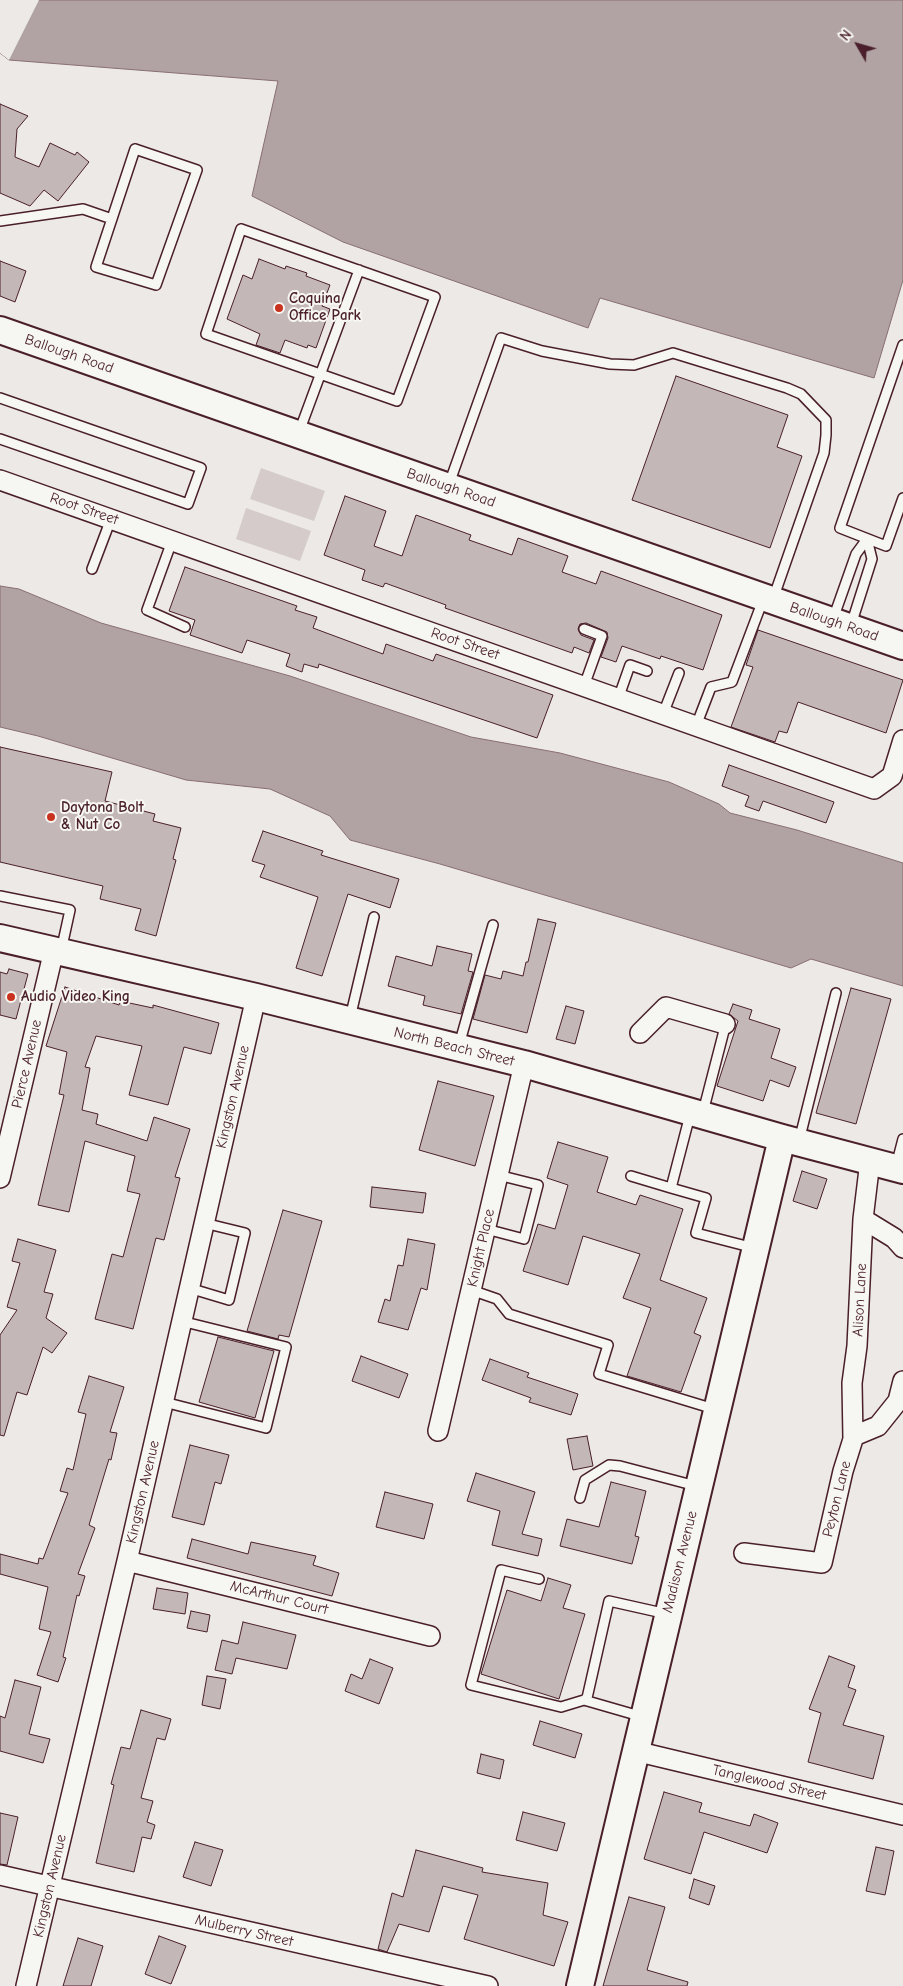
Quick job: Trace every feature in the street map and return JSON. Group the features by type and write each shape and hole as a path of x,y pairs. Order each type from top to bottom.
{"street":[{"name":"Ballough Road","path":"0,330 903,646"},
{"name":"Root Street","path":"0,480 874,789 898,778 903,740"},
{"name":"North Beach Street","path":"0,938 256,997 524,1064 790,1141 899,1169"},
{"name":"Pierce Avenue","path":"0,1178 57,951"},
{"name":"Kingston Avenue","path":"26,1986 164,1402 256,997"},
{"path":"640,1033 666,1008 726,1022"},
{"name":"Knight Place","path":"438,1431 524,1064"},
{"name":"Madison Avenue","path":"580,1986 755,1248 790,1141"},
{"name":"Alison Lane","path":"853,1439 852,1383 857,1346 864,1219 870,1161"},
{"path":"864,1219 894,1238 903,1248"},
{"path":"853,1439 854,1436 878,1426 898,1401 903,1381"},
{"name":"Peyton Lane","path":"744,1553 822,1563 853,1439"},
{"name":"McArthur Court","path":"127,1561 430,1636"},
{"name":"Tanglewood Street","path":"635,1751 903,1815"},
{"name":"Mulberry Street","path":"0,1876 488,1986"}],"lane":[{"path":"135,150 197,170 156,285 96,267 112,219 135,150"},
{"path":"0,221 83,209 112,219"},
{"path":"241,229 359,270 436,297 397,402 206,334 241,229"},
{"path":"298,435 359,270"},
{"path":"448,487 501,338 542,350 610,364 634,365 674,353 788,388 801,394 826,420 824,453 768,599 732,682 711,687 696,726"},
{"path":"903,346 840,528 886,546 903,498"},
{"path":"0,398 201,468 188,504 0,439"},
{"path":"92,569 111,519"},
{"path":"841,625 872,559 867,539"},
{"path":"841,625 856,554 867,539"},
{"path":"172,541 147,610 185,626"},
{"path":"584,629 602,636 584,686"},
{"path":"618,699 630,665 647,671"},
{"path":"663,714 679,673"},
{"path":"0,896 70,910 57,951"},
{"path":"350,1020 374,917"},
{"path":"458,1048 493,925"},
{"path":"790,1141 836,993"},
{"path":"671,1188 726,1022"},
{"path":"899,1169 903,1139"},
{"path":"486,1229 524,1239 538,1185 498,1174"},
{"path":"630,1176 706,1198 696,1233 755,1248"},
{"path":"190,1288 229,1300 244,1233 204,1223"},
{"path":"471,1290 497,1299 509,1314 608,1345 599,1374 717,1410"},
{"path":"164,1402 266,1428 286,1347 181,1321"},
{"path":"580,1498 585,1480 609,1465 620,1466 698,1487"},
{"path":"538,1579 501,1570 471,1685 561,1707 584,1700 643,1717"},
{"path":"584,1700 587,1698 609,1601 668,1614"}],"shaded area":[{"path":"0,0 903,0 903,280 874,378 600,298 588,328 343,242 252,196 278,81 9,60 0,53"},
{"path":"261,468 325,491 314,521 250,499"},
{"path":"246,508 311,531 300,561 236,539"},
{"path":"0,586 19,589 101,623 290,676 471,737 560,753 669,782 719,804 730,813 797,830 903,863 903,986 811,959 791,968 440,864 350,840 330,816 270,789 186,780 38,736 0,727"}],"pier":[{"path":"0,0 39,0 9,60 0,53"}],"building":[{"path":"0,104 28,116 17,129 15,157 39,167 50,143 75,155 77,152 89,162 58,201 44,190 30,206 0,193"},
{"name":"Coquina Office Park","path":"259,259 285,269 286,266 307,273 306,276 330,285 322,306 330,309 316,348 308,345 307,348 285,340 280,353 256,345 260,334 227,319 243,275 252,279"},
{"path":"0,261 26,271 15,302 0,296"},
{"path":"676,376 788,415 777,447 802,456 770,548 632,500"},
{"path":"345,496 386,511 374,546 402,556 416,515 471,535 469,540 512,555 518,538 568,556 562,572 596,584 601,571 722,615 703,670 661,656 660,659 622,646 616,662 601,657 608,638 607,632 586,623 580,624 578,629 581,635 594,640 589,653 574,647 572,653 445,608 446,605 385,583 383,587 362,580 365,570 324,555"},
{"path":"185,567 297,606 295,610 317,617 313,628 383,654 386,644 433,661 436,654 553,695 537,738 319,664 318,668 304,664 302,672 286,666 290,654 247,640 242,653 190,635 195,620 169,611"},
{"path":"758,630 903,680 886,733 798,702 787,733 779,731 775,742 731,727 753,667 746,665"},
{"path":"0,747 112,772 105,801 155,814 153,821 181,828 173,859 176,860 156,936 135,930 141,909 100,899 103,886 0,862"},
{"path":"729,765 834,802 826,823 763,801 759,811 745,806 749,796 722,786"},
{"path":"263,831 323,851 321,855 399,879 390,908 348,894 322,976 296,968 318,897 260,877 265,865 252,861"},
{"path":"538,919 556,923 527,1033 473,1019 485,975 501,979 503,971 523,976"},
{"path":"437,946 472,954 468,971 473,972 461,1014 423,1005 425,996 388,986 396,956 432,966"},
{"name":"Audio Video King","path":"9,969 28,974 16,1019 0,1015 0,972 7,974"},
{"path":"65,987 119,1005 120,1001 153,1008 153,1005 219,1023 211,1054 184,1047 168,1105 129,1095 142,1046 96,1036 85,1067 90,1068 82,1110 98,1114 96,1124 147,1141 154,1117 190,1129 175,1177 180,1178 164,1240 156,1238 133,1329 95,1319 112,1254 123,1257 140,1194 127,1191 135,1156 85,1141 69,1212 38,1205 64,1095 59,1094 67,1052 46,1046"},
{"path":"851,988 891,999 856,1124 816,1113"},
{"path":"733,1004 752,1010 749,1019 780,1029 771,1058 796,1067 789,1087 770,1080 763,1101 717,1086 738,1021 729,1014"},
{"path":"566,1006 584,1011 575,1044 556,1039"},
{"path":"438,1081 494,1096 475,1166 419,1150"},
{"path":"558,1142 608,1157 597,1192 636,1205 640,1195 683,1209 660,1280 707,1298 694,1333 701,1336 681,1392 627,1376 651,1308 623,1298 640,1254 583,1236 568,1285 523,1271 538,1224 555,1229 568,1185 547,1178"},
{"path":"802,1171 827,1179 817,1209 793,1201"},
{"path":"372,1187 426,1193 423,1213 370,1207"},
{"path":"283,1210 322,1221 289,1337 279,1335 278,1339 247,1331"},
{"path":"18,1239 56,1250 44,1292 53,1294 46,1318 67,1333 52,1353 43,1347 27,1395 17,1392 4,1436 0,1435 0,1335 17,1310 7,1307 20,1263 12,1261"},
{"path":"408,1239 435,1244 427,1290 421,1288 408,1330 378,1322 385,1299 390,1301 398,1265 403,1266"},
{"path":"218,1337 274,1351 255,1418 199,1402"},
{"path":"361,1356 408,1374 399,1398 352,1381"},
{"path":"490,1359 529,1373 527,1377 578,1394 571,1415 529,1402 531,1398 482,1380"},
{"path":"89,1376 124,1387 110,1432 117,1433 111,1460 109,1459 89,1525 95,1528 78,1574 85,1576 79,1596 77,1595 63,1657 66,1658 58,1682 37,1675 51,1632 39,1629 48,1587 0,1574 0,1554 38,1564 39,1558 43,1559 68,1493 60,1491 67,1468 73,1470 86,1414 78,1412"},
{"path":"587,1436 593,1466 573,1470 567,1439"},
{"path":"190,1445 229,1455 221,1484 215,1482 204,1525 172,1517"},
{"path":"476,1473 535,1492 522,1534 542,1539 538,1556 492,1545 500,1511 467,1501"},
{"path":"611,1482 646,1491 635,1536 639,1537 632,1564 560,1546 567,1519 599,1527"},
{"path":"385,1492 433,1504 424,1539 376,1527"},
{"path":"192,1539 248,1554 251,1542 316,1556 313,1565 339,1573 332,1596 187,1558"},
{"path":"548,1578 571,1585 563,1608 585,1614 559,1699 481,1674 507,1590 541,1601"},
{"path":"157,1588 188,1593 185,1614 153,1609"},
{"path":"191,1611 210,1615 207,1632 187,1628"},
{"path":"243,1622 296,1635 287,1669 236,1658 232,1674 215,1670 222,1640 238,1644"},
{"path":"829,1656 855,1666 848,1687 856,1690 843,1725 884,1736 873,1779 808,1762 821,1713 809,1709"},
{"path":"370,1659 393,1668 379,1704 345,1691 351,1674 362,1679"},
{"path":"207,1676 226,1679 220,1709 202,1705"},
{"path":"15,1680 41,1687 29,1734 50,1739 43,1763 0,1751 0,1716 5,1718"},
{"path":"141,1710 171,1719 165,1740 157,1738 141,1798 153,1801 147,1822 155,1825 151,1839 142,1837 134,1872 96,1863 114,1785 111,1784 121,1747 130,1749"},
{"path":"540,1721 582,1734 575,1758 533,1745"},
{"path":"481,1754 504,1760 500,1779 477,1773"},
{"path":"664,1792 702,1803 699,1812 750,1826 754,1814 778,1823 767,1853 704,1832 691,1874 644,1859"},
{"path":"523,1812 565,1823 557,1851 516,1840"},
{"path":"0,1813 18,1817 7,1865 0,1864"},
{"path":"195,1842 223,1850 211,1886 183,1877"},
{"path":"876,1847 894,1851 885,1895 866,1891"},
{"path":"416,1850 483,1868 482,1872 548,1883 543,1915 568,1922 554,1966 464,1939 478,1895 443,1886 429,1932 399,1924 387,1952 378,1949 392,1893 403,1897"},
{"path":"694,1879 715,1886 709,1905 689,1898"},
{"path":"629,1897 665,1907 647,1970 688,1982 687,1986 603,1986"},
{"path":"159,1936 186,1946 171,1984 145,1974"},
{"path":"78,1938 103,1946 91,1986 63,1986"}],"place":[{"name":"Coquina Office Park","path":"279,308"},
{"name":"Daytona Bolt & Nut Co","path":"51,817"},
{"name":"Audio Video King","path":"11,997"}]}
